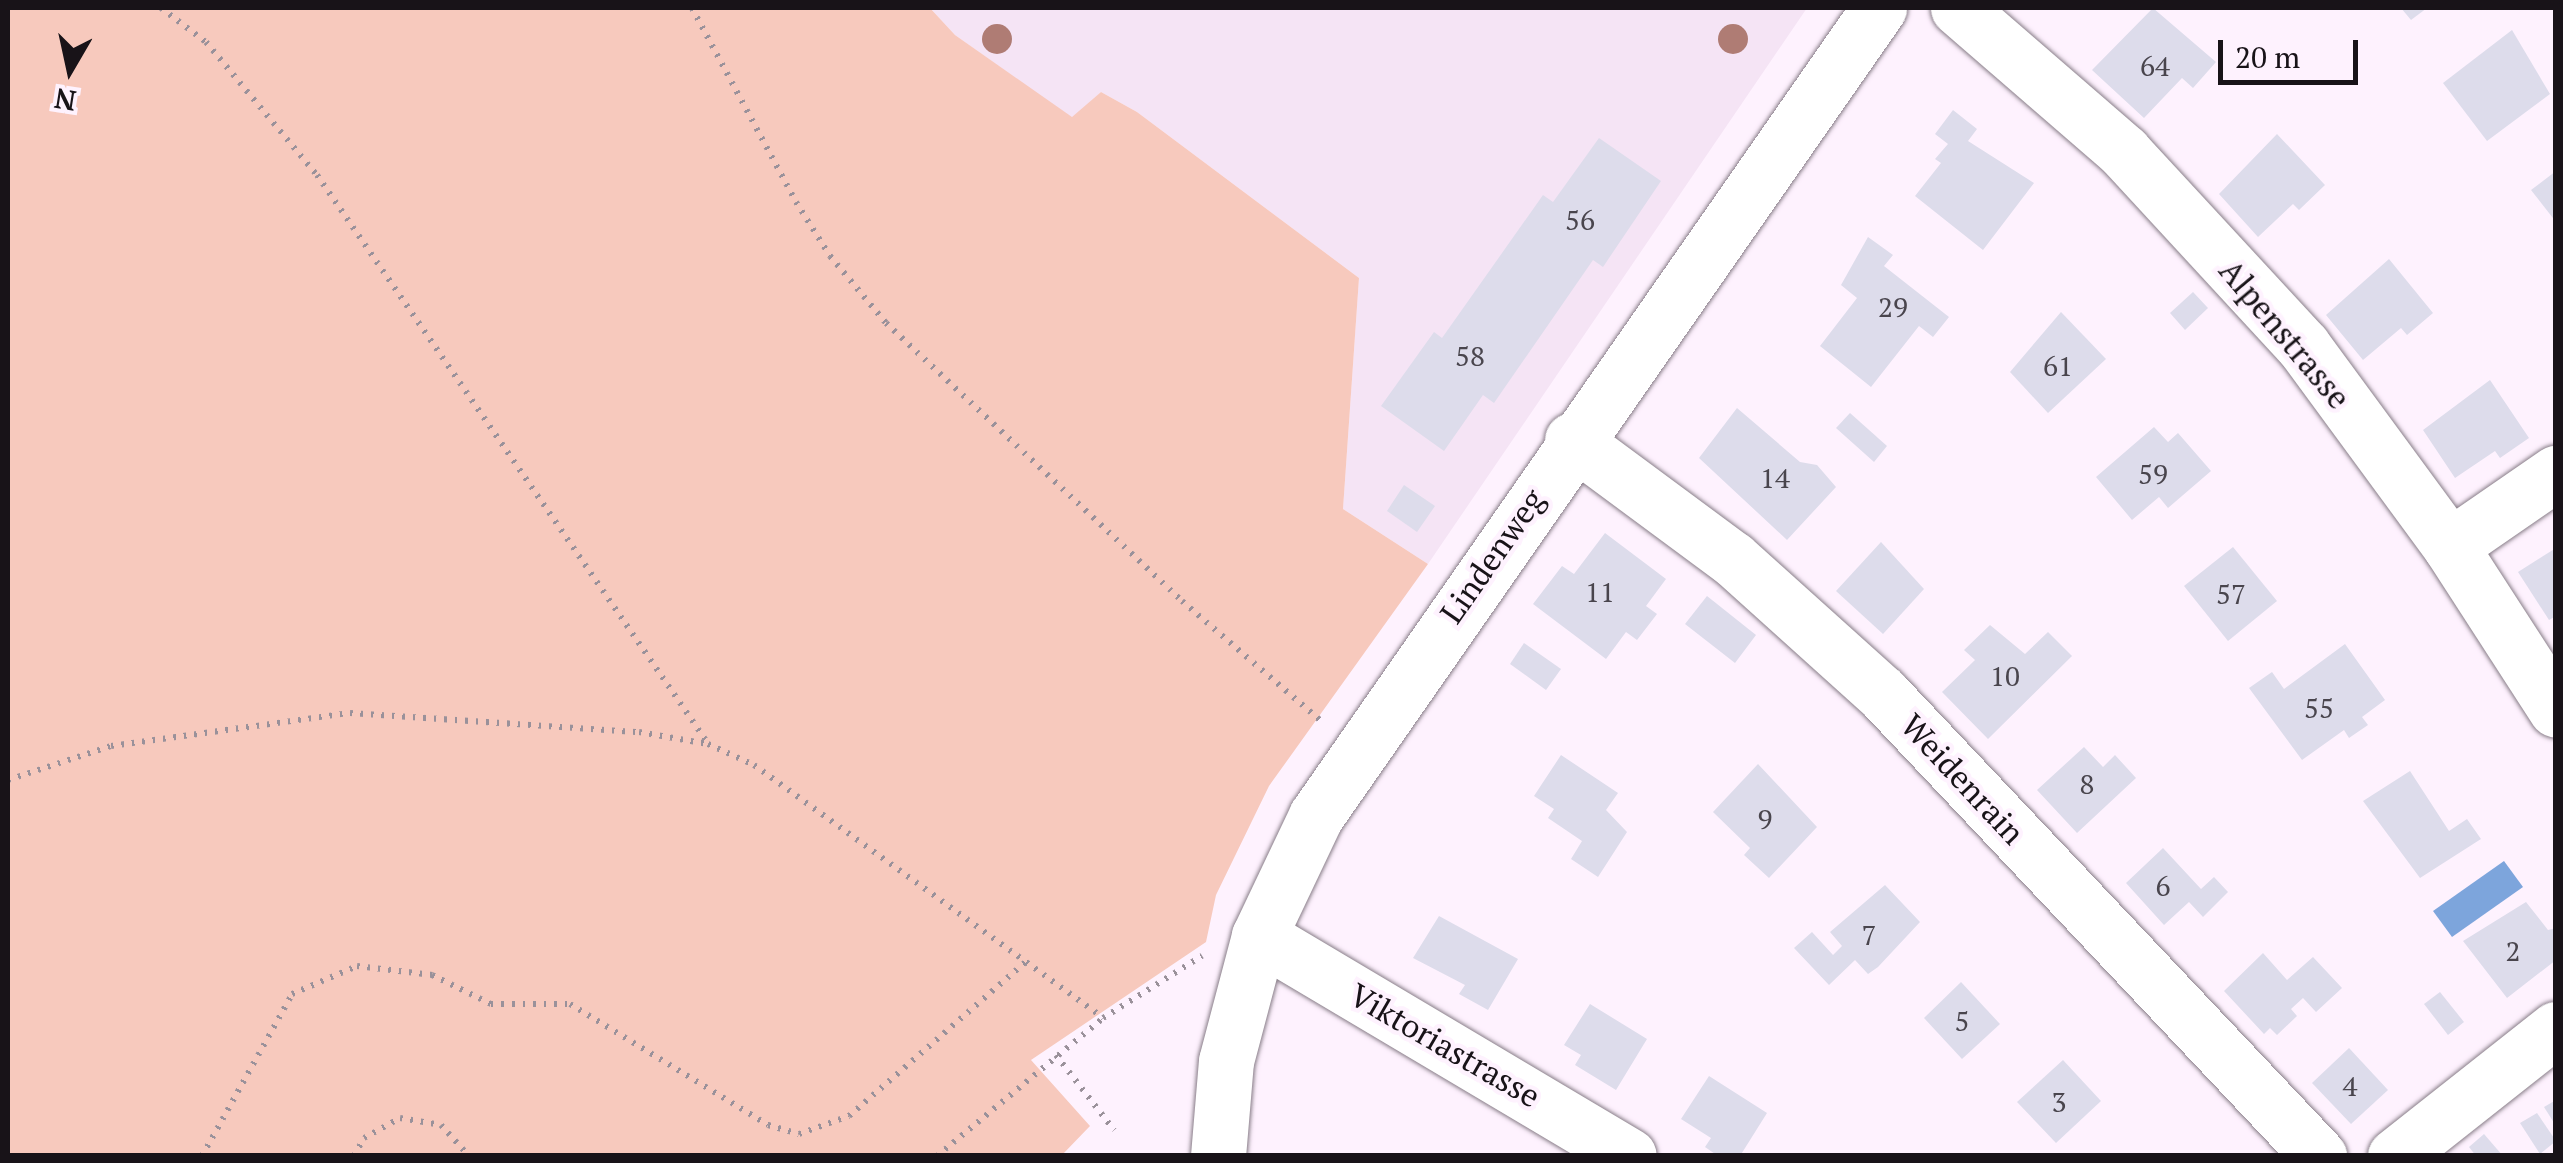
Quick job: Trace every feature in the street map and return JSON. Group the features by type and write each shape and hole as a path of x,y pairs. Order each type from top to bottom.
{"street":[{"name":"Lindenweg","path":"1218,1156 1226,1061 1259,936 1290,862 1356,751 1879,8"},
{"name":"Alpenstrasse","path":"1958,8 2124,152 2290,332 2450,546 2556,710"},
{"name":"Weidenrain","path":"1572,440 1818,632 2319,1156"},
{"path":"2450,546 2556,473"},
{"name":"Viktoriastrasse","path":"1259,936 1629,1156"},
{"path":"2395,1156 2556,1029"}],"path":[{"path":"161,8 206,42 317,174 708,744"},
{"path":"692,8 813,229 886,322 1182,601 1356,751"},
{"path":"8,780 111,746 350,713 639,732 708,744 754,765 1103,1018"},
{"path":"936,1156 1103,1018 1213,949 1259,936"},
{"path":"202,1156 292,994 358,966 432,975 491,1004 570,1004 768,1126 799,1134 849,1116 1028,960"},
{"path":"1056,1054 1114,1130"},
{"path":"354,1156 364,1138 400,1118 441,1124 469,1156"}],"shaded area":[{"path":"8,8 930,8 955,35 1072,117 1101,92 1137,112 1359,278 1343,509 1428,564 1269,786 1216,895 1206,942 1031,1060 1090,1126 1062,1155 8,1155"},
{"path":"930,8 1807,8 1428,564 1343,509 1359,278 1137,112 1101,92 1072,118 955,35"}],"water":[{"path":"2504,861 2523,887 2452,937 2433,911"}],"building":[{"path":"2153,8 2216,62 2193,88 2182,78 2144,118 2092,70"},
{"path":"2401,8 2427,8 2411,20"},
{"path":"2512,30 2550,94 2487,141 2443,83"},
{"path":"1953,110 1977,129 1968,141 2034,183 1983,250 1915,196 1941,163 1935,159 1948,144 1935,134"},
{"path":"2277,134 2325,185 2299,210 2293,204 2258,237 2219,194"},
{"path":"1599,138 1661,181 1603,267 1593,260 1494,403 1483,395 1444,451 1381,406 1434,332 1442,338 1543,195 1553,202"},
{"path":"2556,171 2556,222 2531,190"},
{"path":"1868,237 1893,255 1884,266 1949,317 1933,337 1919,326 1871,387 1820,346 1857,298 1841,285"},
{"path":"2389,259 2433,313 2407,335 2401,328 2363,360 2326,315"},
{"path":"2193,292 2208,308 2185,330 2170,313"},
{"path":"2061,312 2106,359 2048,413 2010,372"},
{"path":"2490,380 2529,438 2500,458 2495,451 2455,478 2423,430"},
{"path":"1737,408 1800,462 1817,465 1836,487 1787,540 1699,458"},
{"path":"1850,413 1887,446 1874,462 1836,428"},
{"path":"2154,427 2168,442 2178,433 2211,471 2168,508 2159,497 2132,520 2096,477"},
{"path":"1404,485 1435,506 1417,532 1387,511"},
{"path":"1605,533 1666,579 1646,606 1657,614 1637,640 1626,632 1606,659 1533,604 1562,566 1574,574"},
{"path":"1881,542 1924,589 1883,634 1836,591"},
{"path":"2233,547 2277,601 2228,641 2184,586"},
{"path":"2556,548 2556,616 2549,620 2518,572"},
{"path":"1707,596 1756,635 1735,663 1685,624"},
{"path":"1990,625 2025,654 2048,632 2072,656 1988,739 1942,692 1975,660 1964,650"},
{"path":"1524,643 1561,669 1546,690 1510,664"},
{"path":"2345,644 2385,700 2362,717 2368,725 2349,738 2344,730 2302,760 2249,688 2272,672 2284,689"},
{"path":"2084,747 2103,767 2115,755 2136,778 2077,833 2037,790"},
{"path":"1561,755 1618,793 1606,810 1627,832 1598,877 1571,859 1582,841 1548,818 1554,809 1534,796"},
{"path":"1758,764 1817,827 1769,878 1744,855 1750,848 1713,812"},
{"path":"2410,771 2449,831 2467,819 2481,839 2420,878 2363,801"},
{"path":"2163,848 2201,889 2214,877 2228,892 2203,917 2189,902 2164,925 2126,883"},
{"path":"1885,885 1920,922 1868,974 1855,960 1829,985 1794,948 1812,932 1833,955 1842,946 1830,932"},
{"path":"2526,902 2548,930 2556,928 2556,960 2507,998 2463,941"},
{"path":"1439,916 1518,959 1488,1010 1459,994 1465,985 1413,958"},
{"path":"2263,953 2287,980 2313,957 2342,988 2316,1012 2303,998 2291,1009 2297,1016 2277,1035 2270,1028 2264,1034 2224,991"},
{"path":"1961,982 2000,1024 1962,1059 1924,1018"},
{"path":"2440,992 2464,1022 2448,1035 2424,1004"},
{"path":"1590,1004 1647,1039 1616,1090 1575,1065 1581,1055 1564,1045"},
{"path":"2349,1048 2388,1090 2351,1124 2312,1083"},
{"path":"2063,1060 2101,1101 2056,1143 2017,1102"},
{"path":"1709,1076 1767,1113 1740,1156 1718,1156 1705,1147 1711,1138 1681,1119"},
{"path":"2556,1100 2556,1126 2544,1107"},
{"path":"2537,1113 2556,1141 2540,1154 2520,1123"},
{"path":"2484,1134 2503,1156 2476,1156 2469,1147"}]}
